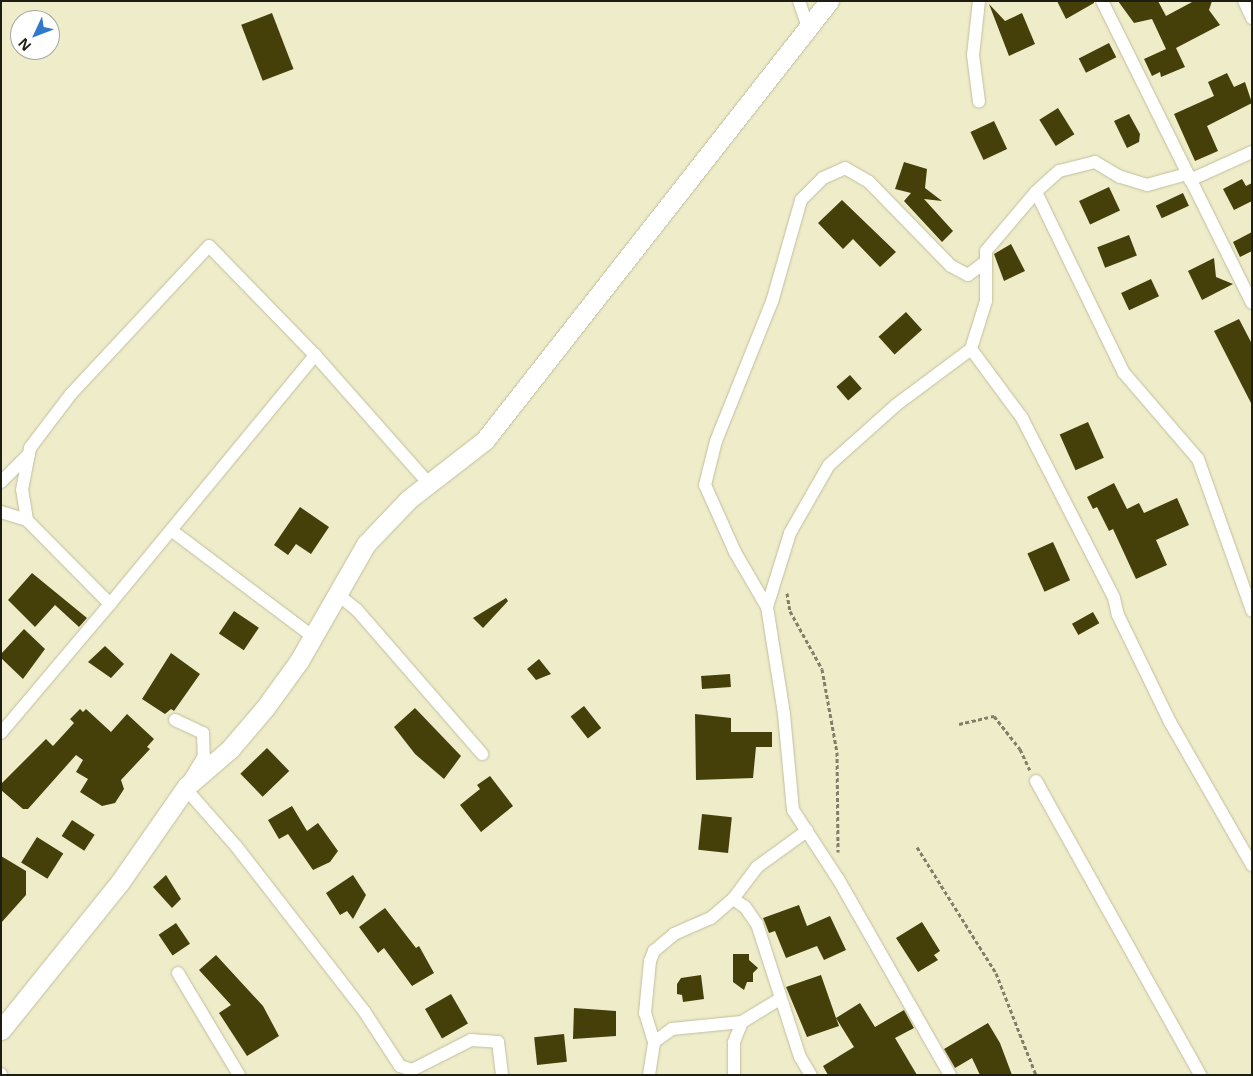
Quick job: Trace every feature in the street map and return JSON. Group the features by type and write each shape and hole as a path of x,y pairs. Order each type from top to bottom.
{"main road":[{"path":"1,1030 120,882 185,788 230,749 265,708 312,636 366,544 409,499 430,486 485,440 829,1"}],"street":[{"path":"799,1 808,27"},
{"path":"979,1 973,54 979,102"},
{"path":"1102,1 1252,303"},
{"path":"1244,1 1252,18"},
{"path":"767,607 790,533 829,465 896,406 971,349 986,301 986,251 1001,230 1036,192 1059,171 1095,162 1120,177 1147,185 1189,177 1252,152"},
{"path":"950,1075 793,810 784,714 767,607 735,552 705,485 716,441 772,302 801,200 823,178 845,168 869,182 951,266 968,276 985,262"},
{"path":"1036,192 1124,373 1198,459 1252,611"},
{"path":"1,482 29,454 70,394 209,246 315,355 430,486"},
{"path":"971,349 1022,418 1114,598 1118,615 1170,722 1252,865"},
{"path":"1,733 315,355"},
{"path":"27,520 22,490 29,454"},
{"path":"1,512 27,520 110,604"},
{"path":"171,530 312,636"},
{"path":"336,593 357,610 482,754"},
{"path":"174,720 203,733 204,756 185,788 236,846 364,1011 400,1066 412,1070 471,1040 498,1042 502,1075"},
{"path":"1036,781 1200,1075"},
{"path":"649,1075 654,1042 645,1013 650,961 654,951 674,934 711,918 734,899 757,867 807,831"},
{"path":"734,899 745,906 757,924 780,999 811,1075"},
{"path":"178,973 239,1075"},
{"path":"654,1042 672,1029 742,1022 780,999"},
{"path":"734,1075 734,1042 742,1022"}],"path":[{"path":"780,564 790,611 822,669 837,752 835,814 839,858"},
{"path":"960,724 994,716 1020,749 1036,781"},
{"path":"917,847 996,974 1036,1075"}],"building":[{"path":"1057,1 1094,1 1094,3 1066,19"},
{"path":"1118,1 1158,1 1166,16 1194,1 1212,1 1209,10 1220,25 1176,48 1185,67 1161,77 1160,72 1152,76 1144,59 1166,49 1152,19 1134,23"},
{"path":"989,4 1005,21 1022,13 1035,44 1009,56"},
{"path":"272,13 294,69 263,81 241,25"},
{"path":"1109,43 1116,57 1086,73 1079,58"},
{"path":"1227,73 1234,87 1245,82 1252,103 1207,126 1218,151 1195,161 1174,114 1214,96 1208,82"},
{"path":"1058,108 1074,134 1056,146 1039,120"},
{"path":"1129,114 1140,134 1139,142 1127,148 1114,121"},
{"path":"994,121 1007,149 984,160 970,132"},
{"path":"904,162 927,169 925,188 942,201 924,199 953,231 942,242 904,201 911,193 895,189"},
{"path":"1242,179 1246,186 1252,183 1252,201 1234,210 1223,189"},
{"path":"1109,187 1120,211 1090,225 1079,201"},
{"path":"1183,193 1189,206 1162,218 1156,206"},
{"path":"842,200 896,252 880,267 853,239 843,249 818,223"},
{"path":"1252,232 1252,251 1240,257 1233,242"},
{"path":"1129,235 1137,256 1105,268 1097,247"},
{"path":"1011,244 1025,271 1004,281 994,254"},
{"path":"1214,258 1216,277 1233,284 1202,300 1188,271"},
{"path":"1151,279 1159,296 1129,310 1121,293"},
{"path":"906,312 922,330 895,355 879,337"},
{"path":"1239,319 1252,344 1252,405 1214,331"},
{"path":"850,375 862,389 848,400 836,387"},
{"path":"1088,422 1104,458 1076,470 1060,435"},
{"path":"1114,483 1127,509 1139,503 1144,513 1177,498 1189,525 1156,540 1167,565 1136,579 1113,529 1109,531 1097,507 1093,509 1087,497"},
{"path":"300,507 329,527 311,554 296,544 288,555 274,545"},
{"path":"1053,542 1070,580 1045,592 1027,553"},
{"path":"32,573 87,618 79,627 55,605 35,627 8,600"},
{"path":"506,598 508,601 483,628 473,618"},
{"path":"234,611 259,628 244,650 219,633"},
{"path":"1093,612 1099,623 1078,635 1072,624"},
{"path":"24,629 45,649 23,679 1,658 1,654"},
{"path":"105,646 124,664 111,678 88,662"},
{"path":"171,653 200,674 174,711 171,709 165,714 142,699"},
{"path":"539,659 551,674 536,680 527,669"},
{"path":"730,674 731,687 702,689 701,676"},
{"path":"584,706 601,728 588,739 571,716"},
{"path":"415,708 461,756 444,779 415,754 394,727"},
{"path":"80,709 83,712 86,709 111,732 127,714 154,739 147,747 150,749 121,780 124,789 115,803 102,806 80,792 88,779 76,772 83,760 76,755 28,809 23,809 1,790 1,784 46,739 53,746 74,723 70,719"},
{"path":"695,714 731,718 731,732 772,732 772,747 756,747 753,778 696,780"},
{"path":"267,748 289,771 263,797 240,774"},
{"path":"490,776 513,806 481,832 460,805 480,789 477,785"},
{"path":"292,806 307,831 318,823 338,851 330,862 313,870 288,834 279,839 268,820"},
{"path":"702,814 732,817 728,853 698,850"},
{"path":"72,820 95,835 84,851 62,836"},
{"path":"37,837 63,853 47,879 21,862"},
{"path":"1,856 26,871 26,895 1,923"},
{"path":"166,875 181,899 172,908 153,887"},
{"path":"353,875 366,895 353,919 347,911 340,915 326,893"},
{"path":"799,905 807,926 830,916 846,950 824,960 817,946 786,958 775,931 769,933 763,918"},
{"path":"385,908 416,948 419,946 434,973 412,986 384,948 378,953 359,927"},
{"path":"922,922 940,951 934,955 938,960 918,972 896,938"},
{"path":"176,923 190,944 173,955 159,935"},
{"path":"733,954 749,954 749,960 758,968 753,973 753,982 747,982 744,990 733,982"},
{"path":"216,955 263,1006 279,1036 247,1056 219,1013 231,1005 199,970"},
{"path":"701,975 704,999 683,1002 682,995 677,994 677,984 681,978"},
{"path":"821,975 839,1026 807,1037 786,987"},
{"path":"451,994 468,1023 442,1038 425,1009"},
{"path":"860,1003 875,1027 904,1010 914,1028 895,1038 917,1075 828,1075 823,1066 854,1047 836,1018"},
{"path":"574,1008 616,1011 616,1036 573,1039"},
{"path":"988,1023 1000,1043 1012,1075 980,1075 972,1058 955,1068 944,1049"},
{"path":"564,1034 567,1062 537,1065 534,1037"}]}
